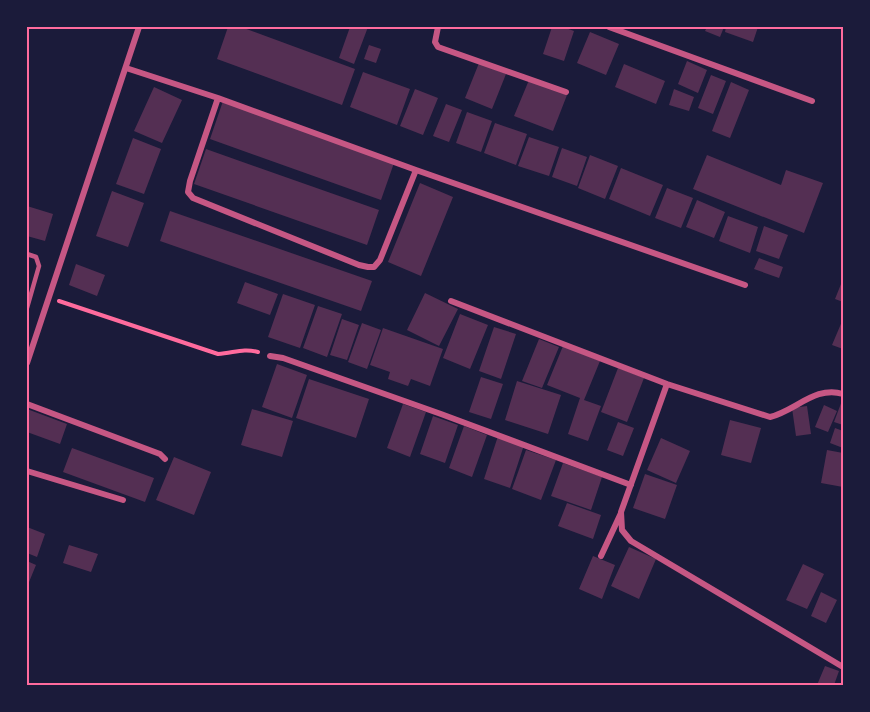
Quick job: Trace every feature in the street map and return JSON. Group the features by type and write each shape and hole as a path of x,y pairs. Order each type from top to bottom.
{"street":[{"path":"27,363 29,351 139,27"},
{"path":"438,27 435,42 438,47 566,92"},
{"path":"609,27 812,102"},
{"path":"126,68 218,98 745,285"},
{"path":"218,98 190,181 188,192 193,198 359,265 374,267 380,260 416,170"},
{"path":"450,301 667,384 770,417 779,415 815,395 837,392 843,394"},
{"path":"270,356 283,358 441,414 631,484"},
{"path":"601,556 621,512 667,384"},
{"path":"27,405 160,454 165,459"},
{"path":"27,471 123,500"},
{"path":"621,512 622,531 631,541 843,667"}],"lane":[{"path":"27,254 36,257 39,266 27,308"}],"path":[{"path":"49,297 218,354 246,349 270,356"}],"building":[{"path":"228,27 241,27 355,69 342,105 217,59"},
{"path":"350,27 368,27 354,64 339,58"},
{"path":"552,27 563,27 574,31 564,61 543,54"},
{"path":"707,27 724,27 720,37 705,31"},
{"path":"726,27 758,27 753,42 725,32"},
{"path":"590,32 619,44 606,75 577,63"},
{"path":"369,45 381,49 376,63 364,59"},
{"path":"687,61 707,70 698,93 678,84"},
{"path":"479,63 506,74 492,109 465,98"},
{"path":"624,64 665,81 656,104 615,87"},
{"path":"363,72 410,89 397,125 350,107"},
{"path":"711,75 726,81 713,114 698,108"},
{"path":"529,80 567,95 553,131 514,116"},
{"path":"731,82 749,90 730,138 712,131"},
{"path":"154,87 182,100 162,143 134,131"},
{"path":"415,89 438,98 423,135 400,126"},
{"path":"674,89 694,97 689,111 669,105"},
{"path":"223,101 394,163 381,200 210,139"},
{"path":"446,104 462,110 449,142 433,136"},
{"path":"467,112 492,121 481,152 456,143"},
{"path":"495,123 527,134 516,165 484,153"},
{"path":"529,137 559,147 549,176 518,166"},
{"path":"133,138 161,149 144,194 116,184"},
{"path":"562,148 587,157 577,186 552,177"},
{"path":"206,149 379,210 367,245 194,184"},
{"path":"590,155 618,166 605,199 578,188"},
{"path":"707,155 781,185 786,170 823,183 804,233 693,189"},
{"path":"621,168 663,185 650,216 609,199"},
{"path":"420,183 453,197 421,276 388,262"},
{"path":"667,188 693,198 681,228 655,218"},
{"path":"112,191 144,203 128,247 96,236"},
{"path":"697,200 725,212 714,238 686,227"},
{"path":"27,206 53,214 45,241 27,236"},
{"path":"170,211 372,281 361,311 160,241"},
{"path":"728,216 758,227 750,253 719,241"},
{"path":"764,226 788,235 779,259 756,251"},
{"path":"759,258 783,267 779,278 754,269"},
{"path":"76,264 105,275 97,296 69,285"},
{"path":"843,279 843,302 835,299"},
{"path":"245,282 278,294 270,315 237,303"},
{"path":"425,293 458,309 439,346 407,330"},
{"path":"283,294 315,305 300,348 268,337"},
{"path":"318,306 342,314 327,357 303,348"},
{"path":"460,314 488,325 470,369 443,358"},
{"path":"342,319 359,325 347,360 330,355"},
{"path":"843,319 843,349 832,345"},
{"path":"362,323 381,330 367,369 348,362"},
{"path":"494,327 516,334 501,379 479,371"},
{"path":"383,328 443,349 430,386 411,379 408,386 388,379 390,372 370,365"},
{"path":"539,339 559,347 542,388 522,381"},
{"path":"563,346 600,361 584,400 601,406 588,441 568,434 580,398 547,385"},
{"path":"277,364 307,375 292,418 262,407"},
{"path":"618,368 644,378 627,422 601,412"},
{"path":"481,377 503,384 491,419 469,412"},
{"path":"309,379 369,399 356,438 296,418"},
{"path":"517,381 561,395 548,434 505,420"},
{"path":"843,398 843,425 834,422"},
{"path":"403,404 426,412 410,457 387,448"},
{"path":"824,405 837,411 828,432 815,427"},
{"path":"807,406 811,434 796,436 792,408"},
{"path":"27,409 67,424 60,444 27,432"},
{"path":"252,409 293,421 282,457 241,445"},
{"path":"433,416 458,425 445,463 420,454"},
{"path":"730,420 761,428 751,463 721,455"},
{"path":"618,422 634,428 623,456 607,450"},
{"path":"464,426 487,435 472,477 449,468"},
{"path":"835,428 843,431 843,448 830,443"},
{"path":"498,436 524,445 510,488 484,479"},
{"path":"661,438 690,451 676,483 647,470"},
{"path":"72,448 154,478 145,502 63,472"},
{"path":"526,450 556,460 541,500 512,489"},
{"path":"827,450 843,453 843,487 821,483"},
{"path":"174,457 211,472 194,515 156,500"},
{"path":"563,463 602,477 591,510 551,496"},
{"path":"645,474 677,485 665,519 633,508"},
{"path":"567,503 601,515 593,539 558,526"},
{"path":"27,527 45,534 37,557 27,553"},
{"path":"69,545 98,554 91,572 63,563"},
{"path":"629,547 656,559 639,599 611,586"},
{"path":"593,556 615,565 602,599 579,589"},
{"path":"27,561 36,565 27,587"},
{"path":"803,564 824,574 807,609 786,600"},
{"path":"821,592 837,600 826,623 811,616"},
{"path":"825,666 839,671 834,685 817,685"}]}
